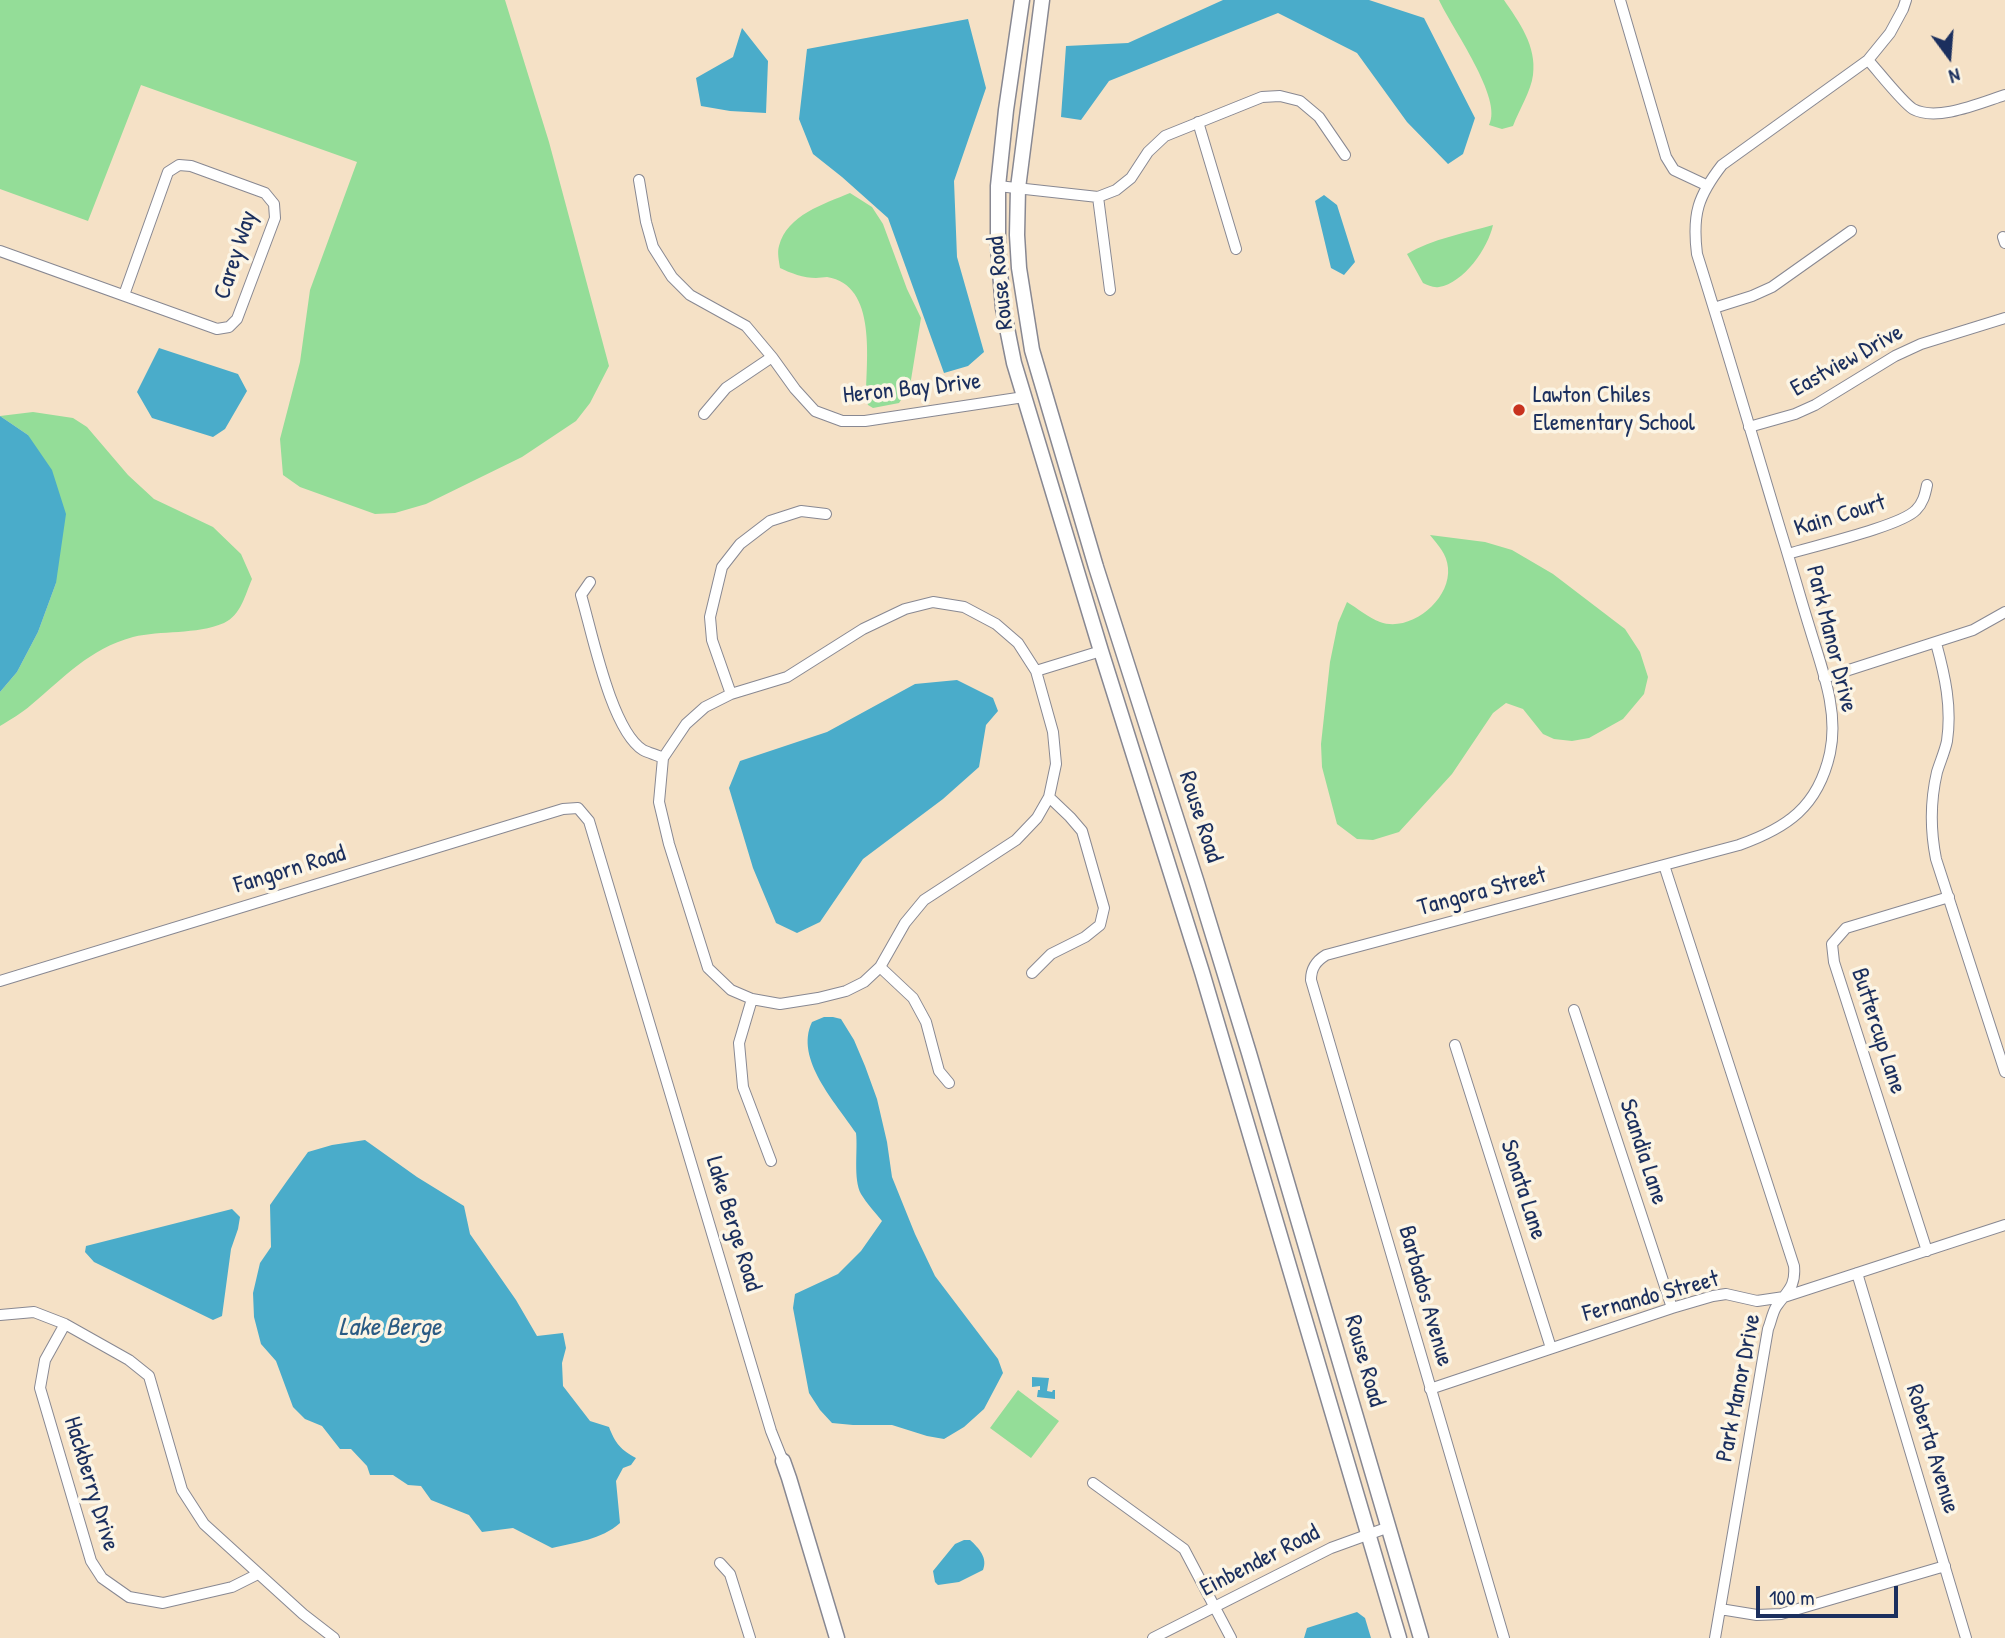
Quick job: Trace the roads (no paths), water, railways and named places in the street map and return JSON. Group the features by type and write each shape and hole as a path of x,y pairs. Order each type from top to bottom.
{"street":[{"name":"Rouse Road","path":"1022,0 998,186 998,247 1003,308 1014,363 1101,652 1202,972 1399,1638"},
{"name":"Rouse Road","path":"1042,0 1018,188 1019,268 1028,329 1038,372 1092,554 1241,1027 1421,1638"},
{"path":"1620,0 1666,157 1674,170 1706,186"},
{"name":"Park Manor Drive","path":"1715,1638 1769,1329 1774,1310 1791,1288 1795,1277 1794,1266 1664,865 1738,845 1767,835 1789,822 1808,802 1821,782 1830,752 1832,711 1788,554 1697,254 1694,233 1698,208 1706,186 1723,165 1868,60 1890,33 1906,0"},
{"path":"1868,60 1912,108 1926,113 1945,113 2005,95"},
{"path":"998,186 1098,197 1115,190 1131,178 1148,152 1165,136 1262,97 1280,96 1300,101 1319,117 1345,155"},
{"path":"1198,122 1236,249"},
{"name":"Carey Way","path":"0,251 217,329 229,327 237,319 275,218 274,204 265,193 191,166 179,165 167,172 124,295"},
{"name":"Heron Bay Drive","path":"639,180 653,247 672,276 690,295 746,326 815,411 842,421 865,421 1024,397"},
{"path":"1098,197 1110,290"},
{"path":"1714,308 1752,296 1772,286 1851,231"},
{"name":"Eastview Drive","path":"1749,427 1795,414 1815,405 1895,356 1921,344 2005,318"},
{"path":"704,414 726,388 772,357"},
{"name":"Kain Court","path":"1788,554 1898,521 1915,511 1924,500 1927,485"},
{"path":"731,694 712,640 710,617 722,567 740,544 770,521 802,511 826,514"},
{"path":"590,582 581,595 609,696 626,732 642,749 663,758"},
{"path":"933,602 964,607 996,624 1018,643 1036,671 1053,732 1056,764 1049,797 1037,818 1016,840 924,900 905,923 880,967 864,982 846,991 780,1004 752,999 731,990 708,968 669,844 659,802 663,758 686,724 705,707 731,694 787,677 863,629 905,609 933,602"},
{"path":"1824,678 1973,631 2005,612"},
{"path":"1936,643 1947,684 1949,711 1947,742 1933,791 1931,835 1936,859 2005,1072"},
{"path":"1036,671 1101,652"},
{"path":"1032,973 1051,954 1085,937 1100,925 1104,908 1082,831 1049,797"},
{"name":"Fangorn Road","path":"0,981 563,809 578,808 589,821"},
{"name":"Lake Berge Road","path":"589,821 767,1418 789,1478 837,1638"},
{"name":"Tangora Street","path":"1314,965 1326,955 1664,865"},
{"name":"Buttercup Lane","path":"1927,1251 1834,962 1832,944 1846,928 1948,897"},
{"name":"Barbados Avenue","path":"1314,965 1311,980 1504,1638"},
{"path":"880,967 913,998 926,1022 939,1071 949,1083"},
{"path":"752,999 739,1043 743,1087 771,1161"},
{"name":"Scandia Lane","path":"1574,1010 1672,1308"},
{"name":"Sonata Lane","path":"1455,1045 1551,1348"},
{"name":"Fernando Street","path":"1430,1389 1672,1308 1727,1294 1756,1301 1784,1297 2005,1225"},
{"name":"Roberta Avenue","path":"1857,1273 1966,1638"},
{"path":"0,1315 34,1312 65,1324 129,1360 149,1376 182,1490 204,1524 257,1574 334,1638"},
{"name":"Hackberry Drive","path":"65,1324 45,1360 40,1388 90,1561 102,1578 129,1597 163,1603 232,1587 257,1574"},
{"path":"1093,1483 1184,1549 1231,1638"},
{"name":"Einbender Road","path":"1153,1638 1331,1548 1389,1527"},
{"path":"720,1563 730,1574 750,1638"},
{"path":"1720,1609 1757,1615 1781,1614 1945,1566"}],"water":[{"path":"1223,0 1369,0 1424,18 1475,118 1463,154 1448,164 1407,122 1357,53 1278,13 1109,81 1081,120 1061,117 1066,46 1128,43"},
{"path":"968,19 986,88 954,181 957,257 984,352 968,366 944,373 888,218 813,154 799,119 807,49"},
{"path":"742,28 768,61 766,113 701,106 696,78 733,57"},
{"path":"1324,195 1337,205 1355,262 1344,275 1331,268 1315,201"},
{"path":"159,348 238,374 247,391 225,429 213,437 152,418 137,392"},
{"path":"0,416 28,435 52,470 66,514 56,583 38,632 17,672 0,692"},
{"path":"957,680 993,698 998,711 986,725 979,767 943,799 863,859 820,922 797,933 776,923 753,868 729,788 740,761 827,732 915,684"},
{"path":"824,1017 841,1019 854,1040 877,1099 892,1177 935,1276 998,1359 1003,1373 984,1409 964,1427 944,1439 892,1425 832,1423 809,1393 793,1308 795,1294 838,1274 861,1251 882,1221 863,1198 859,1188 856,1173 856,1133 820,1080 808,1051 812,1022"},
{"name":"Lake Berge","path":"365,1140 464,1206 470,1234 516,1300 537,1336 563,1333 566,1348 562,1363 563,1386 590,1421 609,1427 619,1446 636,1458 631,1465 623,1468 616,1481 620,1523 613,1529 588,1540 552,1548 513,1528 482,1532 469,1515 431,1500 421,1486 408,1485 393,1475 370,1475 367,1466 351,1449 340,1449 322,1426 305,1419 293,1407 276,1361 261,1344 254,1317 253,1293 260,1263 271,1247 270,1205 308,1152"},
{"path":"232,1209 240,1217 238,1229 231,1249 222,1316 213,1320 94,1262 85,1252 86,1246"},
{"path":"1032,1377 1049,1378 1047,1391 1055,1390 1055,1399 1037,1397 1040,1386 1032,1387"},
{"path":"970,1540 977,1546 984,1561 983,1570 959,1582 938,1585 933,1571 955,1544"},
{"path":"1357,1612 1365,1618 1371,1638 1304,1638 1307,1628"}],"place":[{"name":"Lawton Chiles Elementary School","path":"1519,410"}]}
